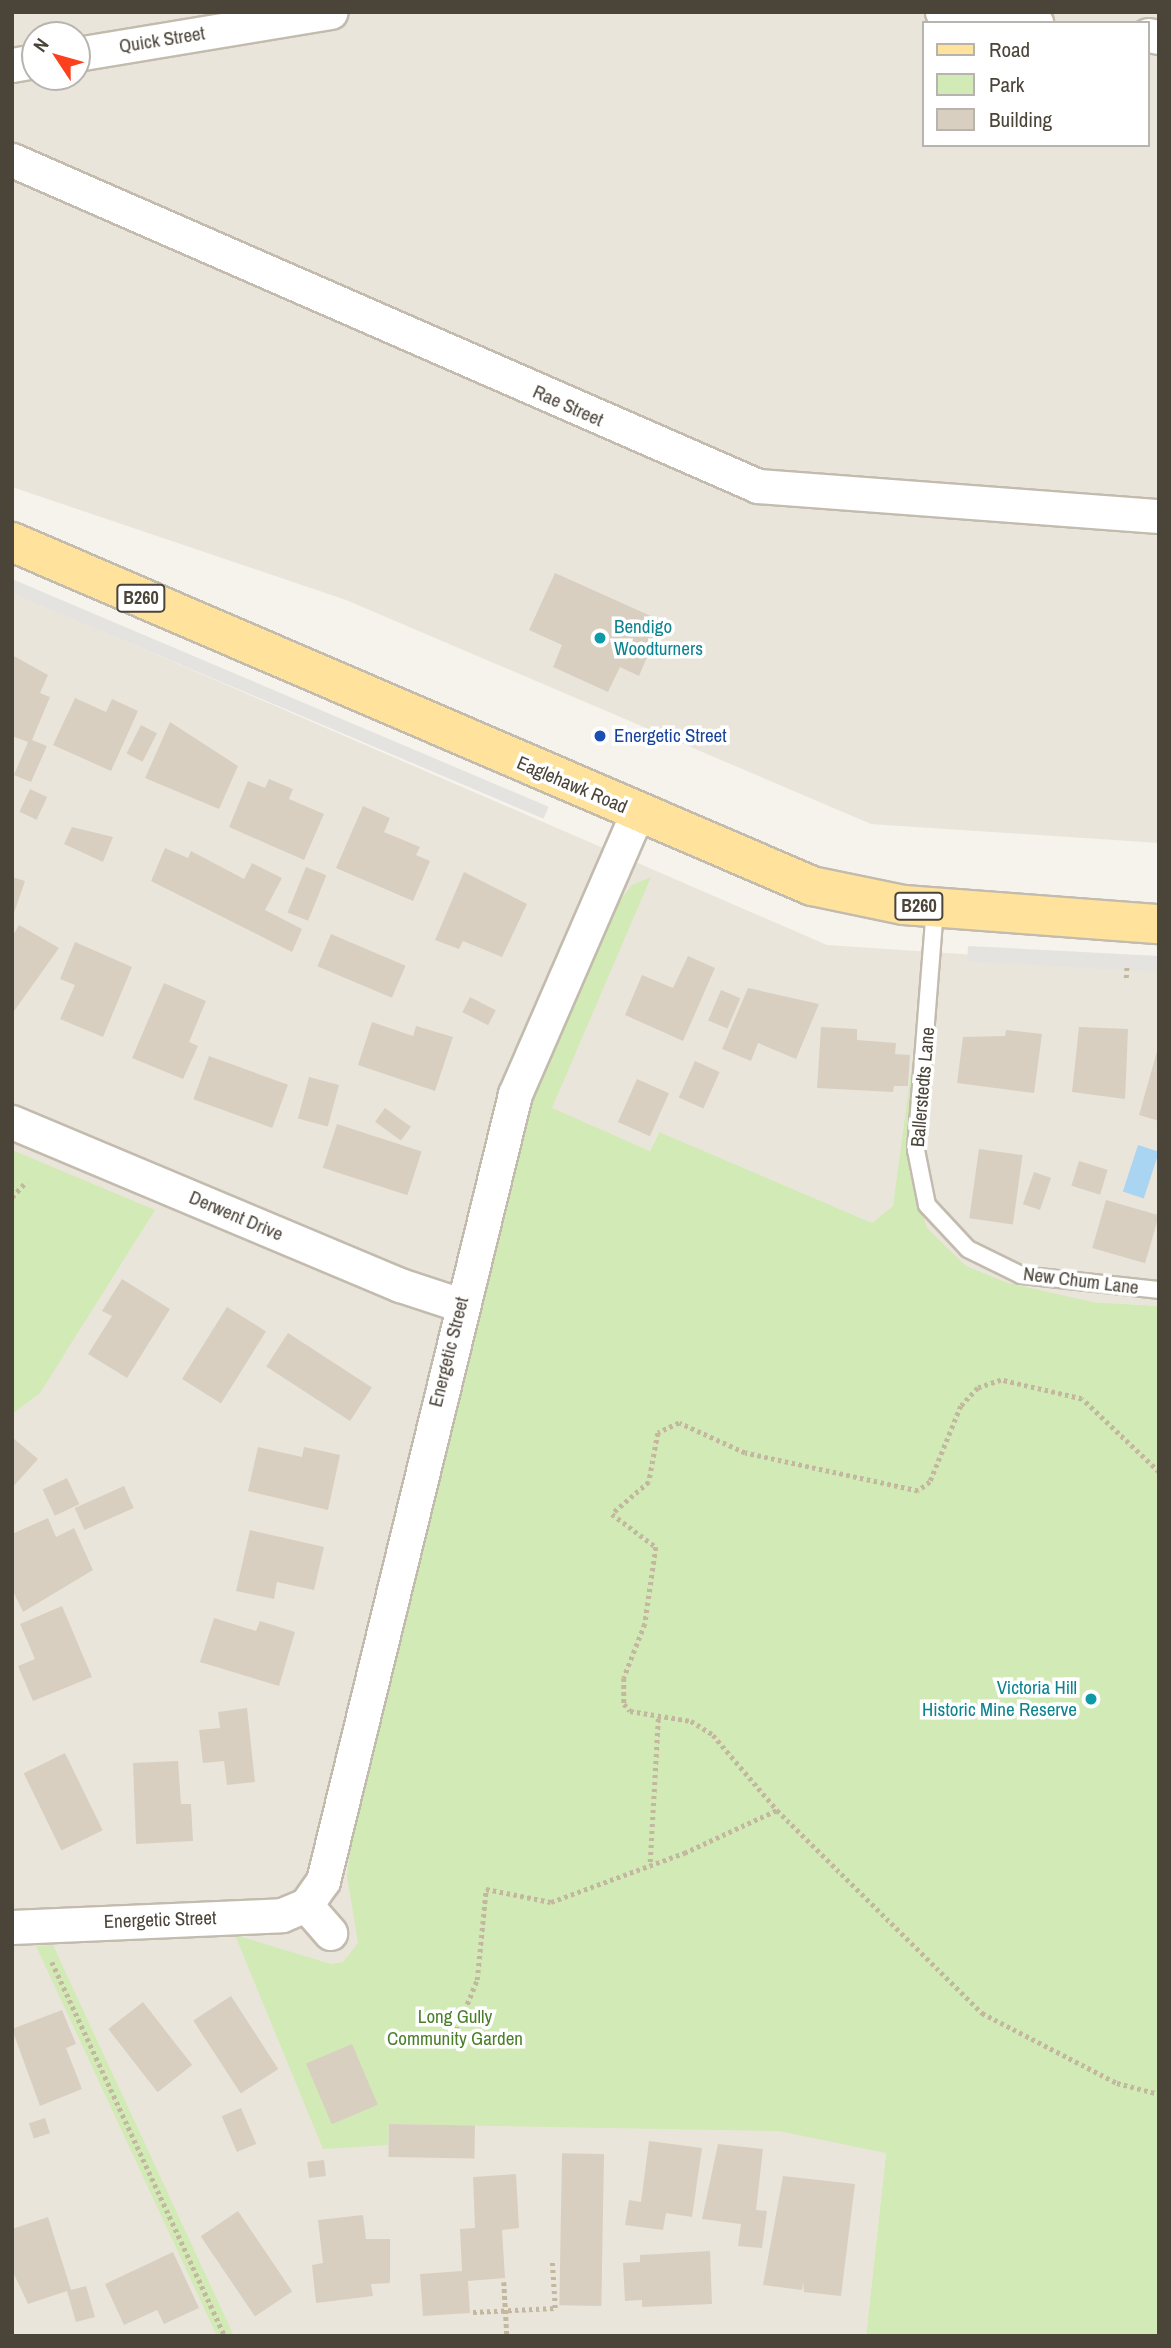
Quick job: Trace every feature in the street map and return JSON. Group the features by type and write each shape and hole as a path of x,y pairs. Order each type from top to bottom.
{"main road":[{"name":"Eaglehawk Road","path":"12,542 812,887 935,908 1159,924"}],"street":[{"name":"Quick Street","path":"91,52 331,12"},
{"path":"942,12 1019,21"},
{"name":"Rae Street","path":"12,160 758,486 1159,516"},
{"name":"Energetic Street","path":"12,1927 282,1915 306,1905 327,1869 461,1305 524,1068 637,813"},
{"name":"Derwent Drive","path":"12,1122 400,1285 461,1305"},
{"path":"306,1905 330,1933"}],"lane":[{"name":"Ballerstedts Lane","path":"935,908 916,1169 932,1212 968,1249"},
{"name":"New Chum Lane","path":"968,1249 1040,1280 1159,1290"}],"path":[{"path":"1126,978 1127,965"},
{"path":"12,1197 26,1182"},
{"path":"1159,1472 1082,1399 1013,1381 990,1382 970,1396 930,1482 910,1492 745,1453 689,1425 664,1427 653,1440 649,1482 612,1514 656,1547 645,1624 622,1691 630,1711 703,1727 776,1810 982,2013 1116,2083 1159,2094"},
{"path":"650,1862 658,1718"},
{"path":"451,2043 477,1980 486,1889 551,1902 776,1810"},
{"path":"52,1962 225,2336"},
{"path":"473,2312 555,2308 552,2260"},
{"path":"504,2282 507,2336"}],"shaded area":[{"path":"12,12 1159,12 1159,843 871,824 346,600 12,487"},
{"path":"12,579 549,807 544,819 12,593"},
{"path":"12,592 827,945 1159,967 1159,1306 1092,1302 926,1314 658,1133 650,1151 552,1109 528,1113 351,1838 347,1876 886,2153 866,2336 12,2336"},
{"path":"968,946 1159,956 1158,972 967,962"}],"green space":[{"name":"Long Gully Community Garden","path":"651,877 552,1108 650,1151 659,1132 872,1223 893,1206 920,1007 909,1172 927,1228 966,1266 1008,1283 1092,1302 1159,1306 1159,2336 866,2336 886,2153 779,2131 389,2124 388,2145 323,2149 235,1935 331,1964 343,1962 358,1943 347,1876 351,1838 528,1113 614,908 632,885"},
{"path":"12,1150 155,1210 40,1393 12,1414"},
{"path":"53,1945 234,2336 217,2336 36,1946"}],"water":[{"path":"1138,1145 1159,1152 1144,1198 1123,1192"}],"building":[{"name":"Bendigo Woodturners","path":"555,573 662,621 639,676 620,667 608,692 553,667 562,645 529,630"},
{"path":"12,655 48,675 40,693 50,697 32,740 47,746 31,782 14,775 28,742 12,736"},
{"path":"75,698 106,712 112,699 138,711 111,771 53,745"},
{"path":"170,722 238,766 219,809 145,778"},
{"path":"141,725 157,733 143,762 126,754"},
{"path":"269,779 293,789 289,799 324,814 304,860 229,827 248,781 265,788"},
{"path":"30,789 47,797 37,820 19,812"},
{"path":"363,806 390,818 384,832 420,847 416,855 430,861 413,901 336,868"},
{"path":"72,827 113,837 103,862 64,844"},
{"path":"165,848 188,858 191,851 244,879 252,863 282,878 265,910 302,929 292,952 151,881"},
{"path":"306,867 326,875 308,921 288,912"},
{"path":"464,872 527,904 502,957 463,941 459,949 435,940"},
{"path":"12,877 25,881 13,916 12,916"},
{"path":"19,925 59,948 12,1014 12,937"},
{"path":"331,934 406,966 392,998 317,966"},
{"path":"75,942 132,967 103,1037 60,1019 75,985 60,979"},
{"path":"688,956 715,968 683,1041 625,1015 642,975 673,988"},
{"path":"164,983 206,1001 189,1042 198,1046 183,1079 132,1058"},
{"path":"748,988 819,1004 796,1059 758,1043 751,1061 722,1049"},
{"path":"721,990 740,998 727,1029 708,1020"},
{"path":"470,997 496,1010 488,1025 462,1012"},
{"path":"372,1022 413,1036 416,1026 453,1037 435,1091 358,1065"},
{"path":"821,1027 857,1029 857,1040 896,1043 895,1054 910,1055 908,1086 894,1086 893,1092 817,1088"},
{"path":"1079,1027 1128,1029 1125,1099 1072,1092"},
{"path":"1006,1030 1042,1034 1034,1093 957,1083 963,1037 1005,1036"},
{"path":"1159,1048 1159,1121 1139,1115"},
{"path":"209,1056 288,1085 272,1128 193,1099"},
{"path":"695,1061 720,1072 703,1109 679,1098"},
{"path":"309,1077 339,1085 328,1127 298,1119"},
{"path":"637,1079 669,1093 650,1136 618,1122"},
{"path":"385,1108 411,1127 401,1141 375,1122"},
{"path":"337,1124 422,1152 407,1195 323,1168"},
{"path":"979,1149 1023,1155 1013,1224 969,1218"},
{"path":"1079,1161 1108,1170 1100,1195 1071,1186"},
{"path":"1034,1172 1051,1178 1040,1210 1023,1204"},
{"path":"1106,1200 1159,1215 1145,1263 1092,1248"},
{"path":"122,1279 170,1309 127,1378 88,1354 112,1316 102,1311"},
{"path":"227,1307 266,1331 221,1403 182,1379"},
{"path":"288,1333 372,1387 350,1421 266,1367"},
{"path":"12,1437 38,1459 12,1488"},
{"path":"258,1447 302,1457 304,1447 340,1455 328,1510 248,1491"},
{"path":"67,1478 79,1504 55,1516 43,1489"},
{"path":"124,1486 134,1508 84,1530 75,1508"},
{"path":"48,1518 56,1537 74,1528 93,1570 23,1612 12,1589 12,1534"},
{"path":"250,1530 324,1547 314,1590 277,1582 274,1599 236,1591"},
{"path":"62,1606 92,1677 33,1701 18,1666 35,1659 20,1624"},
{"path":"214,1618 256,1631 260,1621 295,1632 279,1686 200,1662"},
{"path":"247,1708 255,1782 227,1785 224,1761 203,1763 199,1730 220,1728 218,1712"},
{"path":"65,1753 103,1830 61,1850 24,1773"},
{"path":"178,1761 181,1804 191,1804 193,1841 136,1844 133,1763"},
{"path":"231,1996 278,2069 241,2093 193,2021"},
{"path":"143,2002 192,2065 158,2092 108,2029"},
{"path":"62,2010 76,2044 66,2048 82,2089 40,2106 12,2029"},
{"path":"352,2044 378,2105 332,2124 306,2064"},
{"path":"241,2108 256,2144 237,2152 222,2116"},
{"path":"45,2118 50,2133 34,2138 29,2123"},
{"path":"389,2124 475,2126 474,2158 388,2157"},
{"path":"649,2141 702,2148 692,2217 666,2213 663,2230 625,2225 629,2200 641,2202"},
{"path":"718,2144 763,2149 756,2210 767,2211 762,2248 738,2246 741,2224 702,2219"},
{"path":"562,2153 604,2154 601,2306 559,2305"},
{"path":"324,2160 326,2176 309,2178 307,2162"},
{"path":"516,2174 519,2228 502,2230 505,2278 468,2281 470,2313 423,2316 420,2274 462,2271 460,2229 475,2228 473,2177"},
{"path":"783,2176 855,2184 841,2296 804,2292 803,2282 802,2290 763,2285"},
{"path":"238,2211 292,2291 255,2317 201,2236"},
{"path":"363,2215 366,2239 390,2239 390,2283 371,2284 373,2296 316,2303 312,2265 323,2263 318,2220"},
{"path":"48,2217 71,2290 86,2286 95,2317 76,2322 67,2291 28,2304 12,2270 12,2229"},
{"path":"710,2251 712,2304 642,2307 642,2300 625,2301 623,2263 640,2262 640,2255"},
{"path":"173,2252 199,2308 164,2324 157,2310 124,2325 105,2284"}],"place":[{"name":"Bendigo Woodturners","path":"600,638"},
{"name":"Energetic Street","path":"600,736"},
{"name":"Victoria Hill Historic Mine Reserve","path":"1091,1699"}]}
